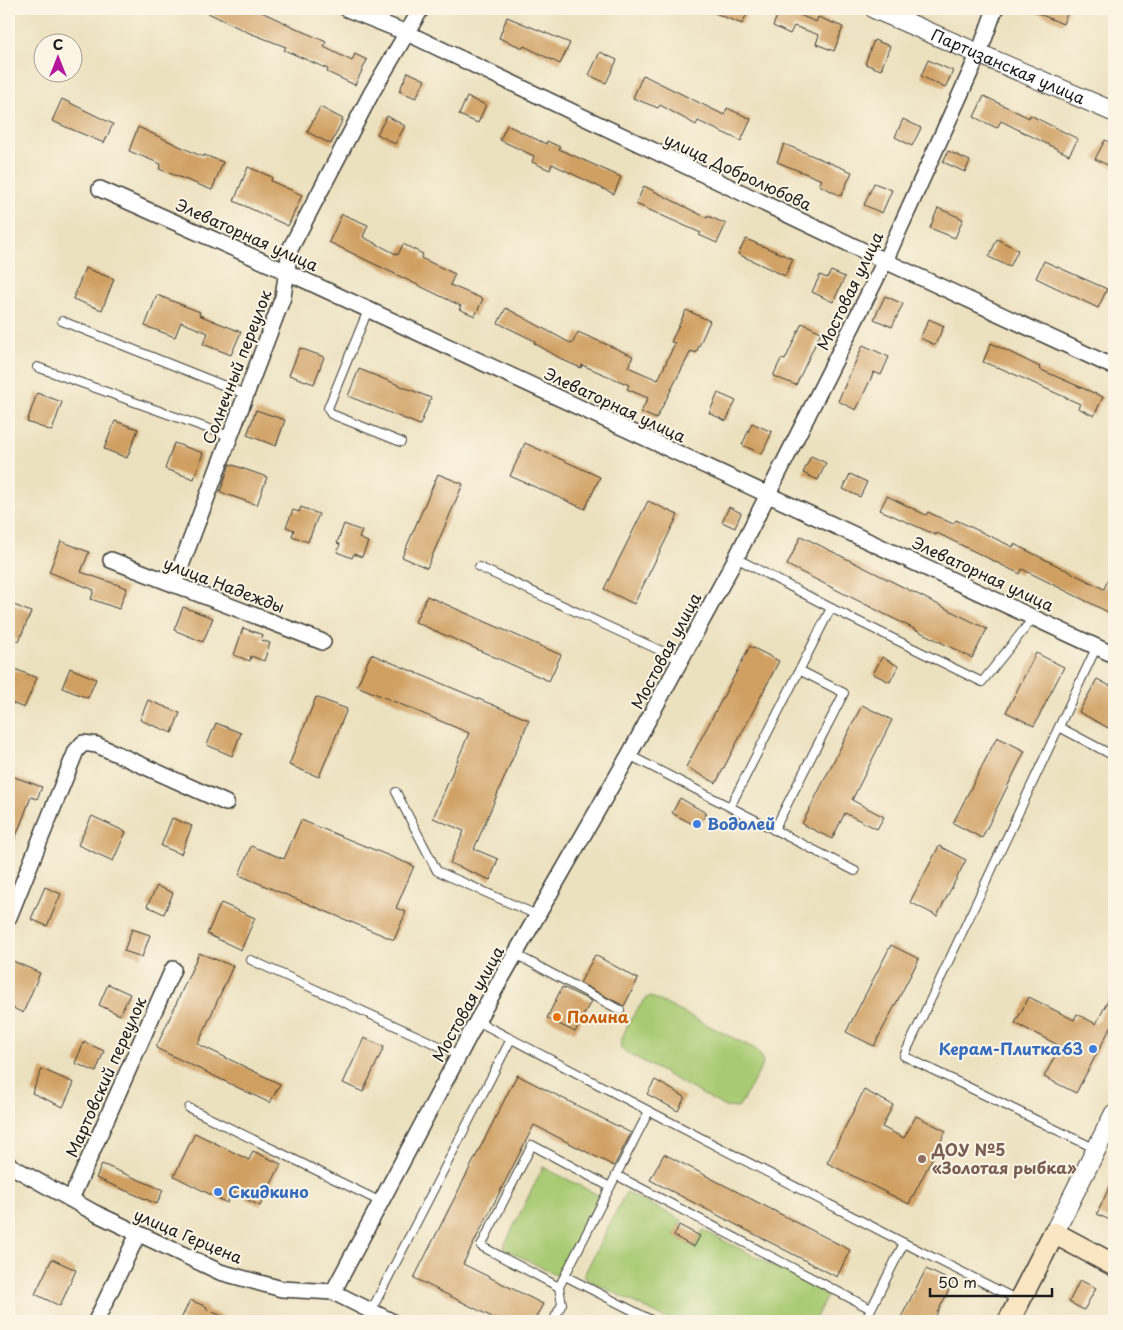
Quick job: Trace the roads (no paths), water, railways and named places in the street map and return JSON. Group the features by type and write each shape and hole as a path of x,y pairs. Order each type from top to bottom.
{"main road":[{"path":"1009,1321 1054,1233 1114,1265"}],"street":[{"name":"улица Добролюбова","path":"346,9 407,33 885,261 1114,367"},
{"name":"Солнечный переулок","path":"174,584 283,297 290,249 372,92 421,9"},
{"name":"Партизанская улица","path":"875,9 1114,112"},
{"name":"Мостовая улица","path":"333,1292 477,1021 629,754 736,558 885,261 979,53 995,9"},
{"name":"Элеваторная улица","path":"100,189 287,272 1114,654"},
{"name":"улица Надежды","path":"112,560 323,642"},
{"path":"9,917 76,751 83,743 97,745 226,803"},
{"name":"Мартовский переулок","path":"71,1199 173,969"},
{"path":"1054,1233 1114,1114"},
{"name":"улица Герцена","path":"9,1165 138,1234 220,1272 282,1289 333,1292 391,1321"},
{"path":"96,1321 138,1234"}],"lane":[{"path":"368,310 328,408 331,414 401,442"},
{"path":"62,321 245,394"},
{"path":"37,367 229,436"},
{"path":"736,558 831,608 982,682 1034,616"},
{"path":"478,567 681,660"},
{"path":"730,807 831,608"},
{"path":"1096,1149 904,1056 1097,646"},
{"path":"774,830 844,693 799,670"},
{"path":"1059,727 1114,756"},
{"path":"629,754 855,871"},
{"path":"396,792 437,870 537,916"},
{"path":"515,954 620,1010"},
{"path":"252,960 459,1055"},
{"path":"477,1021 904,1244 1019,1301"},
{"path":"371,1311 511,1039"},
{"path":"189,1108 381,1202"},
{"path":"553,1321 562,1304 559,1287 649,1111"},
{"path":"559,1287 481,1246 532,1146 610,1187"},
{"path":"616,1175 871,1309"},
{"path":"865,1321 904,1244"},
{"path":"565,1276 653,1321"}],"place":[{"name":"Водолей","path":"697,824"},
{"name":"Полина","path":"557,1017"},
{"name":"Керам-Плитка63","path":"1093,1049"},
{"name":"ДОУ №5 «Золотая рыбка»","path":"922,1159"},
{"name":"Скидкино","path":"218,1192"}]}
